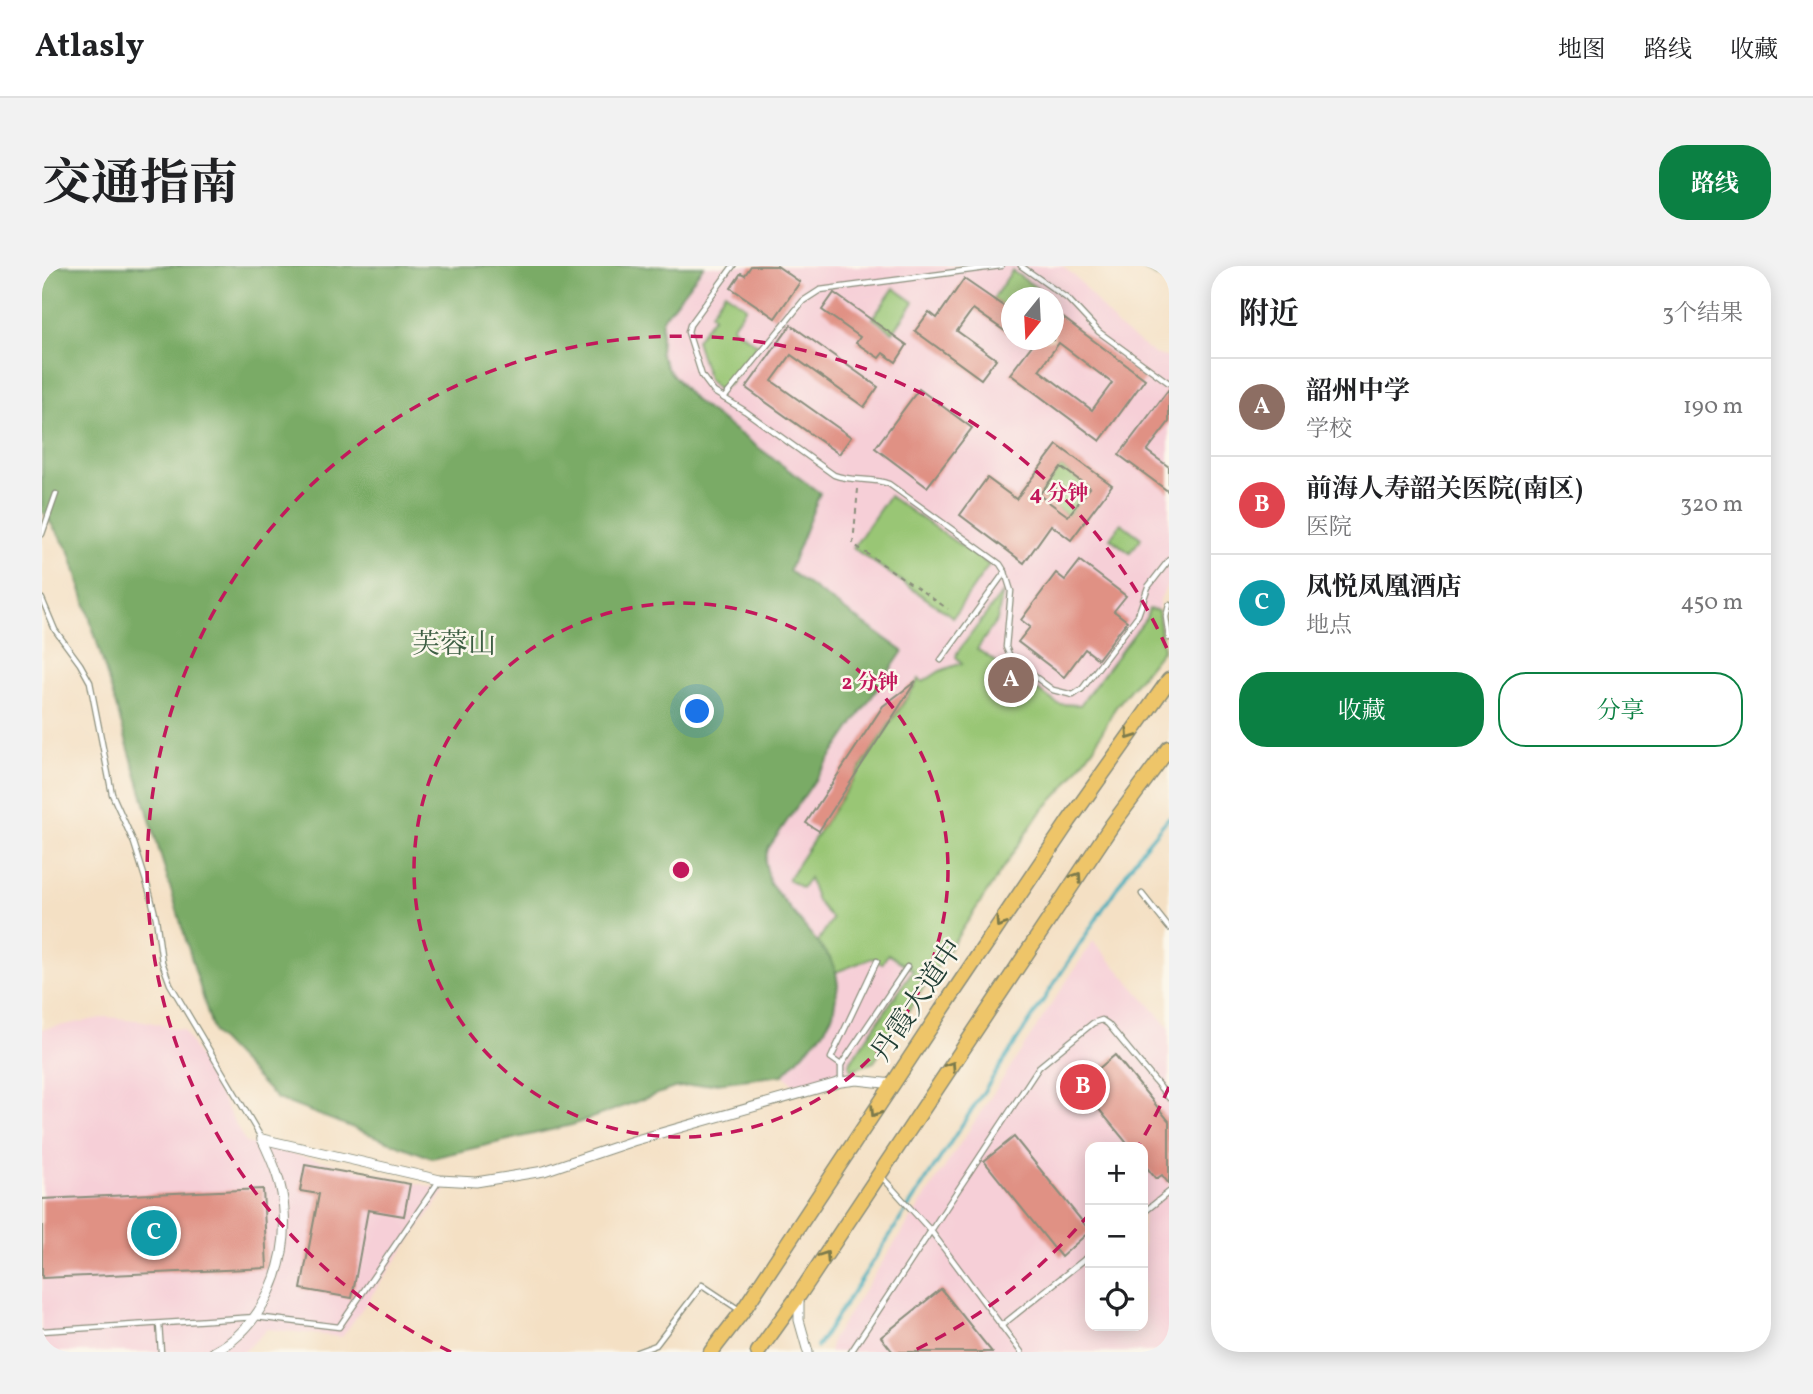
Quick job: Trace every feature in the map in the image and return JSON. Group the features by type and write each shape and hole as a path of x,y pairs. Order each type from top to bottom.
{"main road":[{"name":"丹霞大道中","path":"711,1352 742,1312 1069,821 1169,680"},
{"path":"758,1352 799,1295 1097,848 1169,748"}],"street":[{"path":"262,1139 440,1180 476,1182 544,1171 634,1141 841,1082 857,1080 893,1084"},
{"path":"214,1352 238,1337 256,1317 283,1250 281,1189 273,1161 262,1139"},
{"path":"799,1295 799,1320 808,1352"}],"lane":[{"path":"733,266 690,325 688,332 702,376 714,392 834,475 844,479 881,481 888,484 990,555 1005,572 1011,591 1006,647 1011,659 1053,691 1073,695 1082,690 1138,615 1148,587 1168,563"},
{"path":"724,398 811,294 820,290 1001,266"},
{"path":"1021,266 1068,299 1099,332 1169,383"},
{"path":"42,534 56,494"},
{"path":"941,660 1005,572"},
{"path":"42,599 55,630 90,682 113,794 134,843 150,894 162,962 170,985 262,1139"},
{"path":"1169,605 1166,617 1169,638"},
{"path":"1142,894 1169,928"},
{"path":"841,1065 831,1058 877,961"},
{"path":"841,1082 841,1065 907,967"},
{"path":"851,1352 1040,1067 1096,1021 1102,1020 1108,1024 1169,1098"},
{"path":"880,1174 931,1231 1021,1352"},
{"path":"42,1331 256,1317 340,1327 440,1180"},
{"path":"1148,1209 1169,1192"},
{"path":"1000,1326 1085,1259"},
{"path":"637,1352 656,1345 702,1284 742,1312"},
{"path":"159,1324 161,1352"}],"path":[{"path":"859,480 853,544 948,609"}],"shaded area":[{"path":"704,266 1062,266 1075,276 1117,326 1154,354 1169,358 1169,582 1160,599 1158,611 1163,649 1115,708 1094,747 1064,788 1039,814 874,1062 799,1088 783,1075 823,1032 837,997 838,985 830,958 770,884 765,862 768,849 903,651 789,571 820,493 694,400 667,368 660,353 662,320"},
{"path":"1093,941 1169,1027 1169,1352 829,1352 832,1339"},
{"path":"107,1017 145,1021 184,1030 246,1143 446,1190 342,1337 267,1329 244,1352 42,1352 42,1029"}],"green space":[{"name":"芙蓉山","path":"42,266 704,266 662,320 660,353 667,368 694,400 820,493 789,571 903,651 768,849 765,862 770,884 830,958 838,985 833,1014 823,1032 783,1075 674,1088 572,1125 432,1158 277,1099 214,1034 70,552 42,510"},
{"path":"1169,266 1169,283 1138,267"},
{"path":"1012,271 1035,287 1001,287"},
{"path":"1001,287 1001,305 993,299"},
{"path":"894,288 914,302 893,332 873,318"},
{"path":"725,292 746,307 732,327 758,345 728,385 718,390 708,379 696,340 714,316 711,313"},
{"path":"1061,467 1090,488 1068,516 1039,495"},
{"path":"889,496 989,565 953,617 853,548"},
{"path":"1121,523 1141,538 1130,553 1110,538"},
{"path":"1003,592 997,620 977,649 1058,704 1080,705 1146,618 1149,609 1158,611 1163,649 1115,708 1094,747 1064,788 1039,814 874,1062 851,1070 849,1064 913,970 888,954 882,964 872,958 836,972 830,958 817,943 832,919 817,901 809,878 802,888 788,879 919,679 923,682 940,671 962,663 956,657 957,653"}],"building":[{"path":"751,266 777,266 800,282 775,318 731,288 741,273 745,275"},
{"path":"964,279 1001,304 1001,328 973,309 957,331 996,359 981,379 915,331 929,312 937,318"},
{"path":"834,293 907,345 896,362 883,353 879,358 856,343 860,337 822,310"},
{"path":"1064,318 1145,379 1100,441 1010,374 1028,350 1054,350 1039,370 1092,410 1112,383 1064,347"},
{"path":"791,325 878,387 864,407 791,355 772,381 851,437 839,454 746,388"},
{"path":"919,389 972,428 927,487 875,448"},
{"path":"1169,389 1169,422 1147,451 1169,467 1169,492 1119,455"},
{"path":"1057,445 1112,485 1071,540 1051,525 1024,563 960,515 987,478 1016,499","holes":["1061,467 1090,488 1068,516 1039,495"]},
{"path":"1080,561 1126,596 1114,611 1127,621 1098,659 1085,649 1064,677 1018,642 1030,627 1021,620 1056,573 1065,580"},
{"path":"916,681 819,831 806,823 883,706"},
{"path":"1115,1055 1169,1121 1169,1184 1162,1175 1156,1179 1148,1169 1148,1142 1126,1142 1079,1085"},
{"path":"1014,1137 1085,1225 1085,1235 1061,1257 984,1161"},
{"path":"305,1165 410,1184 404,1216 368,1210 352,1298 301,1289 319,1194 300,1191"},
{"path":"263,1189 267,1268 42,1278 42,1199"},
{"path":"941,1289 992,1352 893,1352 881,1337"}],"waterway":[{"path":"817,1347 1140,852 1169,817"}],"place":[{"name":"韶州中学","path":"1011,680"},
{"name":"前海人寿韶关医院(南区)","path":"1083,1087"},
{"name":"凤悦凤凰酒店","path":"154,1233"}]}
